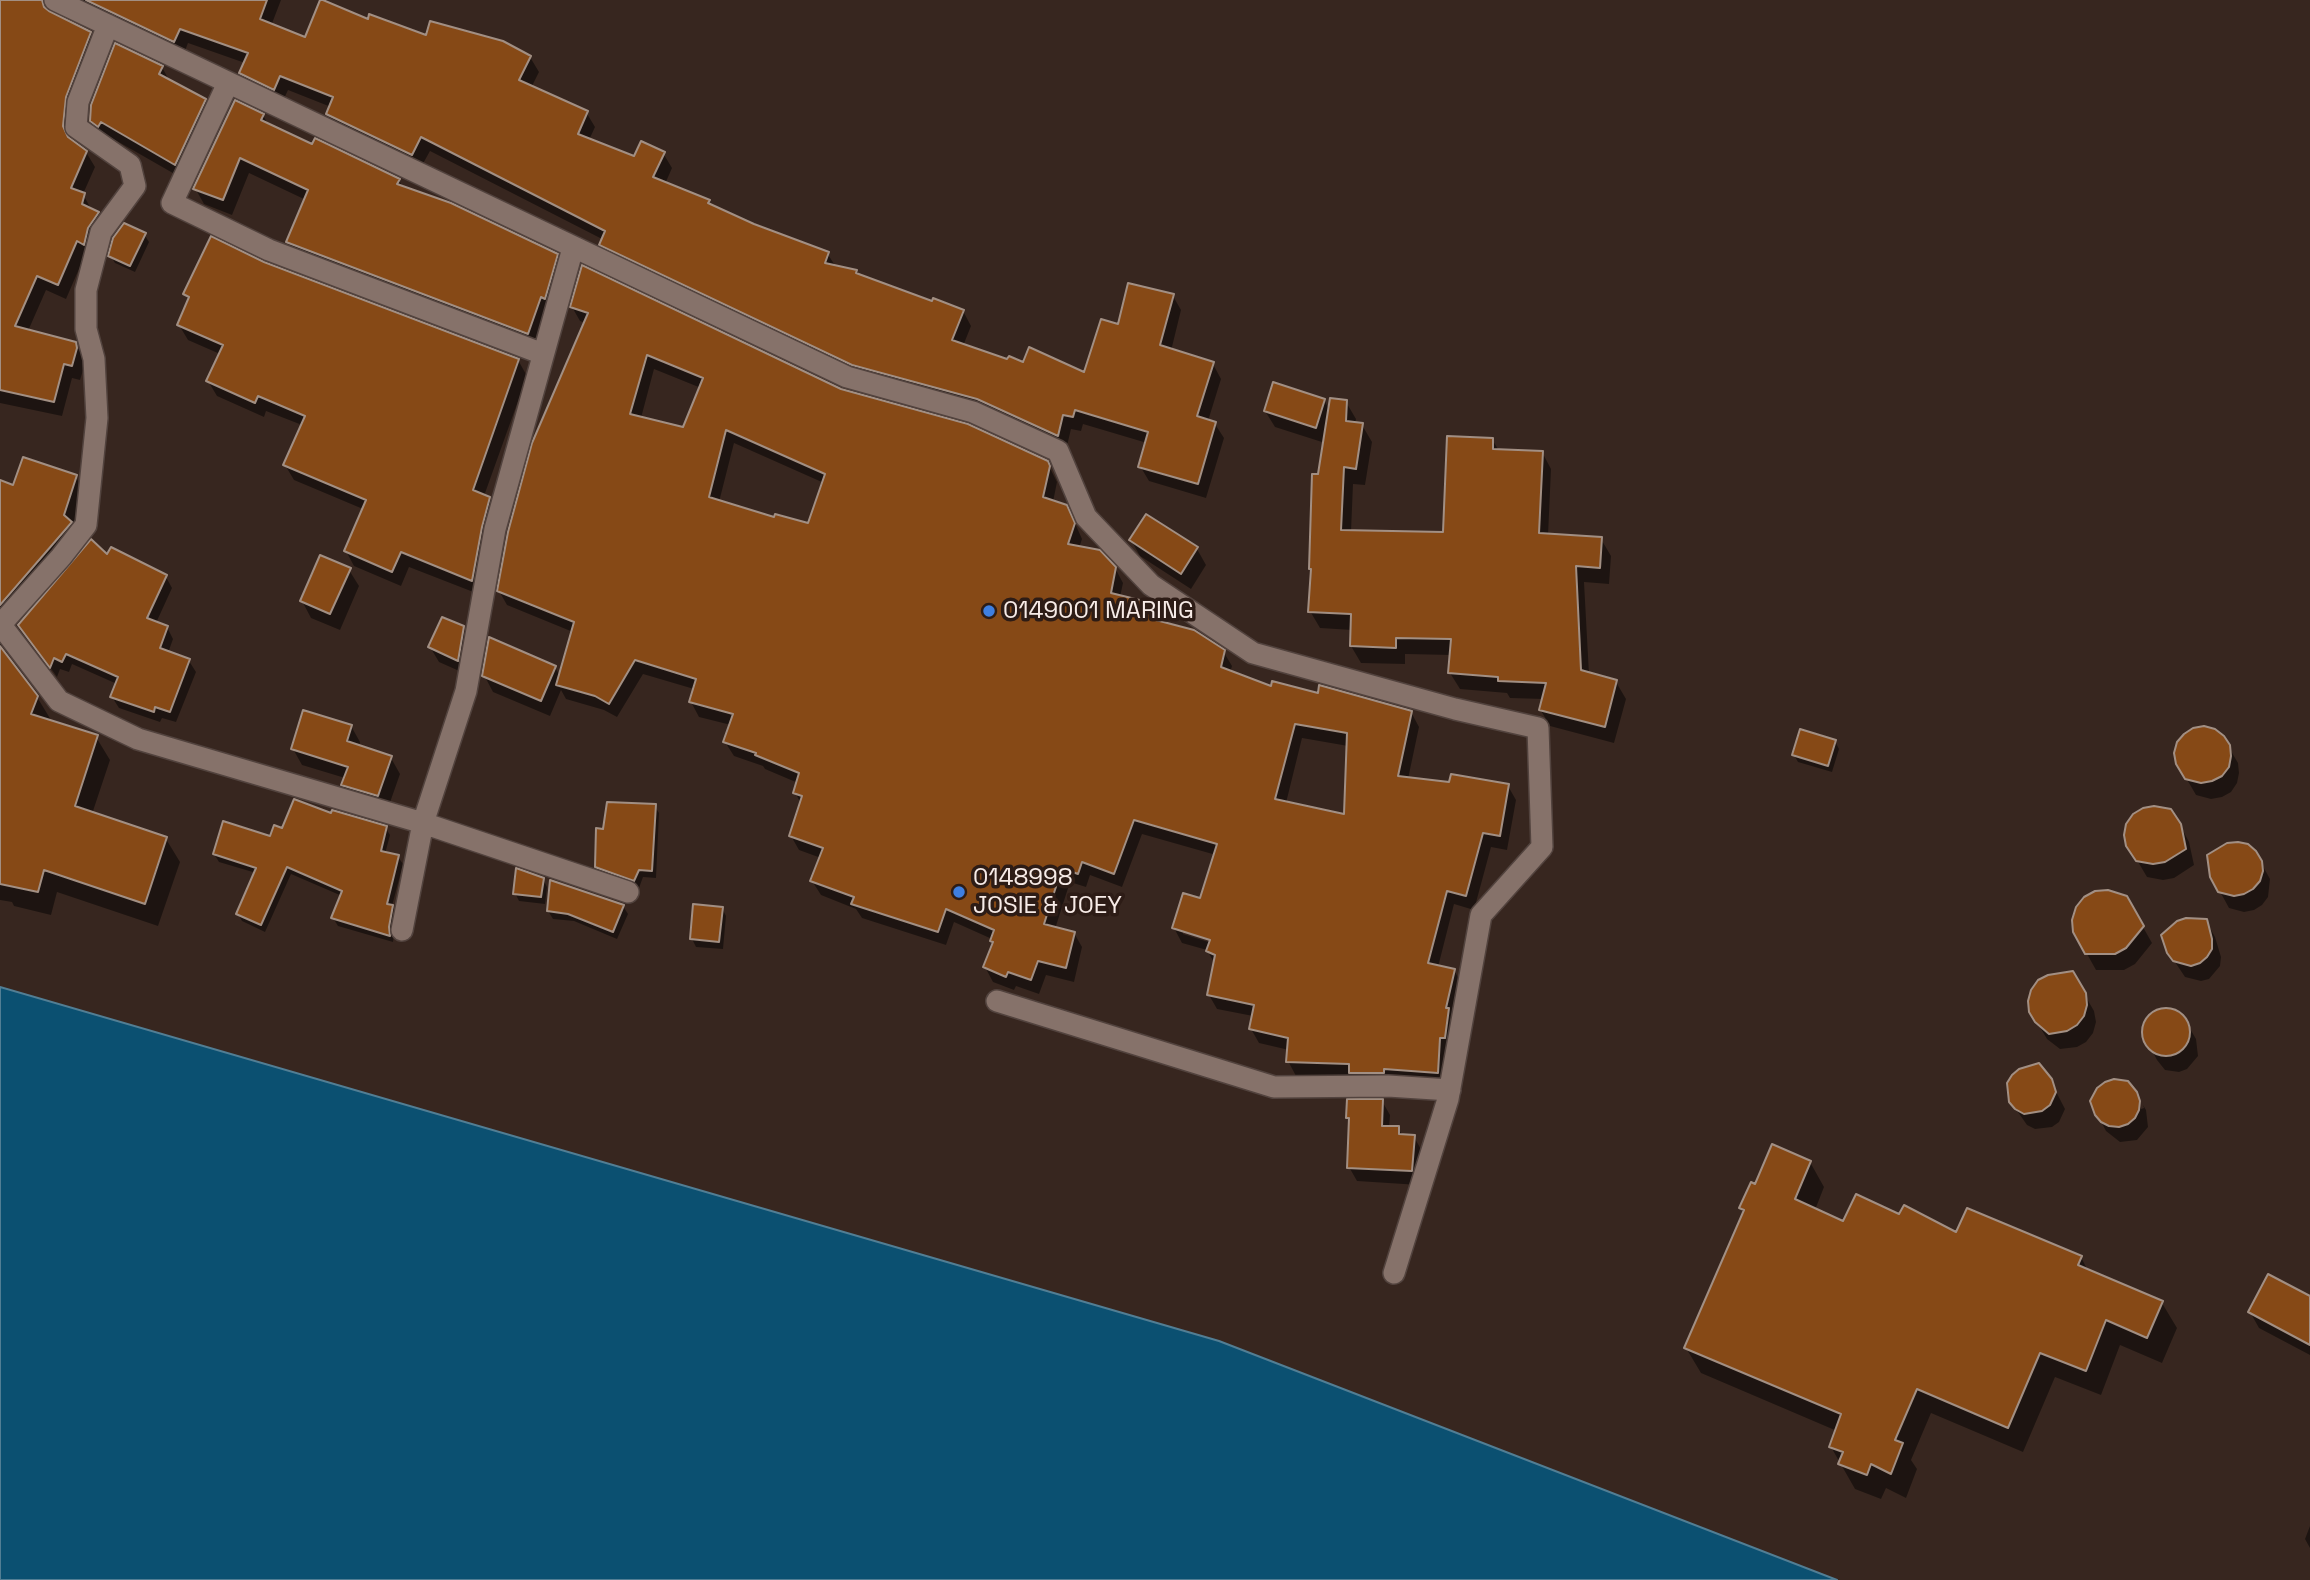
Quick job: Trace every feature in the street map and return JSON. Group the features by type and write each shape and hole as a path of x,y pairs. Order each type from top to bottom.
{"street":[{"path":"55,0 847,377 974,412 1058,451 1086,517 1151,585 1253,653 1455,709 1538,728 1542,846 1481,915 1450,1090 1394,1273"},
{"path":"108,25 78,102 76,127 131,166 135,186 101,232 86,290 86,329 94,359 97,418 86,525 1,624 59,701 138,739 423,823 628,892"},
{"path":"228,83 173,203 269,250 543,354"},
{"path":"402,930 423,823 466,691 495,529 573,248"},
{"path":"997,1000 1274,1087 1388,1086 1450,1090"}],"water":[{"path":"0,987 1219,1341 1837,1580 0,1580"}],"building":[{"path":"0,0 42,0 49,11 91,32 66,97 63,126 68,137 87,151 71,188 85,193 82,204 99,212 88,228 84,245 77,241 58,285 37,276 15,326 76,342 72,366 64,364 54,402 0,390"},
{"path":"86,0 267,0 260,19 305,37 320,0 323,0 368,19 369,14 426,35 430,21 503,41 531,56 519,80 588,111 578,134 634,156 641,141 665,152 653,177 710,200 708,203 754,224 829,252 825,263 857,270 856,273 964,310 952,340 1007,359 1009,356 1023,362 1029,347 1084,372 1101,319 1118,324 1128,283 1174,294 1160,345 1214,362 1197,416 1216,422 1198,484 1138,467 1148,432 1075,410 1073,417 1063,415 1058,436 977,399 852,365 599,245 605,231 421,137 412,155 326,114 333,97 280,76 274,90 239,73 248,53 180,29 174,42"},
{"path":"115,43 163,66 159,74 206,99 175,165 101,122 98,127 90,121 91,105"},
{"path":"235,100 264,114 261,120 312,144 315,138 400,179 397,184 451,203 558,254 545,299 541,297 528,334 286,242 308,190 240,158 223,200 193,189"},
{"path":"124,223 146,233 130,266 108,256 113,238"},
{"path":"211,236 264,262 519,359 473,490 490,497 472,581 401,552 392,572 344,551 366,500 283,465 305,416 258,396 255,403 206,381 223,345 177,325 189,297 183,294"},
{"path":"582,265 841,389 968,424 1048,461 1050,466 1043,497 1067,505 1075,523 1068,544 1100,550 1116,567 1111,593 1156,604 1160,607 1152,619 1194,630 1225,650 1221,667 1271,686 1272,681 1318,693 1319,685 1412,711 1398,776 1449,782 1451,774 1509,784 1500,836 1483,833 1466,896 1447,891 1428,963 1455,969 1446,1008 1449,1008 1445,1038 1440,1038 1438,1073 1384,1069 1384,1073 1349,1073 1349,1064 1286,1062 1288,1038 1249,1029 1254,1005 1207,995 1215,955 1206,951 1210,940 1172,928 1183,893 1200,898 1217,844 1134,820 1114,874 1082,862 1078,874 1062,868 1044,924 1075,932 1066,968 1038,961 1031,980 1008,972 1006,977 983,967 993,942 990,941 994,930 946,909 938,932 851,904 854,897 810,881 823,848 789,836 802,796 793,793 799,773 755,755 756,753 723,742 733,714 689,702 696,679 635,660 609,704 595,696 556,685 574,622 497,591 508,532 532,443 588,313 570,307","holes":["647,355 703,378 683,427 630,414","726,430 825,474 808,523 775,514 774,517 709,497","1295,724 1347,733 1344,814 1275,799"]},
{"path":"1273,382 1325,399 1316,428 1264,411"},
{"path":"1330,398 1347,400 1346,421 1363,423 1356,469 1344,467 1341,530 1443,532 1447,436 1493,438 1493,449 1543,451 1539,533 1602,537 1600,568 1576,566 1581,670 1617,680 1605,727 1539,710 1546,683 1498,681 1498,677 1448,673 1451,639 1396,638 1396,648 1350,646 1351,614 1308,612 1312,474 1318,474"},
{"path":"23,457 77,475 64,515 72,522 0,605 0,480 13,485"},
{"path":"1146,514 1198,547 1181,574 1129,540"},
{"path":"91,539 107,554 111,547 167,575 147,618 168,626 160,648 190,659 170,712 155,707 154,712 110,697 118,677 66,654 62,662 54,658 50,668 18,625"},
{"path":"320,555 351,568 330,614 300,601"},
{"path":"442,617 464,626 458,661 428,647"},
{"path":"489,637 556,666 541,701 482,676"},
{"path":"0,646 38,696 31,714 98,735 75,806 167,837 145,904 44,870 38,892 0,884"},
{"path":"303,710 352,725 347,741 392,756 378,796 341,785 348,767 291,749"},
{"path":"2204,726 2215,729 2224,736 2230,745 2231,756 2229,767 2222,776 2201,783 2185,779 2176,764 2174,753 2177,742 2184,734 2193,728"},
{"path":"1800,729 1836,740 1828,766 1792,755"},
{"path":"294,799 331,813 332,810 387,826 381,851 399,855 387,904 393,905 390,936 331,918 342,891 287,867 261,925 236,914 256,868 213,854 223,821 270,836 274,825 282,828"},
{"path":"607,802 656,804 652,871 639,870 634,881 595,867 596,828 603,829"},
{"path":"2154,806 2171,809 2181,824 2186,849 2165,862 2153,864 2136,861 2126,846 2124,835 2126,824 2133,814"},
{"path":"2227,843 2248,844 2256,851 2262,861 2263,871 2260,881 2253,889 2234,896 2218,892 2210,877 2207,855"},
{"path":"516,868 544,878 541,897 513,894"},
{"path":"550,880 624,905 613,932 568,914 547,911"},
{"path":"2108,890 2127,896 2144,926 2126,948 2115,954 2085,954 2073,932 2072,920 2076,907 2084,897 2095,891"},
{"path":"693,904 723,907 719,942 690,939"},
{"path":"2186,918 2207,919 2212,939 2212,949 2207,957 2191,966 2173,961 2161,935 2177,921"},
{"path":"2073,971 2086,993 2084,1016 2077,1025 2067,1031 2049,1034 2035,1022 2029,1012 2031,990 2038,980 2048,975"},
{"path":"2166,1008 2183,1015 2190,1032 2183,1049 2166,1056 2149,1049 2142,1032 2149,1015"},
{"path":"2039,1063 2052,1079 2056,1092 2050,1105 2042,1111 2024,1114 2009,1102 2007,1083 2019,1069"},
{"path":"2114,1079 2128,1081 2140,1101 2135,1118 2119,1127 2101,1122 2090,1101 2097,1088"},
{"path":"1347,1099 1383,1099 1382,1126 1399,1126 1399,1134 1415,1135 1412,1171 1347,1168"},
{"path":"1772,1144 1811,1161 1795,1199 1843,1221 1856,1194 1899,1214 1904,1205 1956,1232 1967,1208 2082,1256 2078,1265 2163,1301 2147,1338 2106,1320 2086,1371 2040,1353 2008,1428 1917,1389 1895,1440 1903,1443 1891,1474 1871,1464 1867,1475 1838,1464 1843,1452 1829,1447 1841,1414 1684,1348 1744,1210 1739,1208 1751,1182 1755,1184"},
{"path":"2268,1274 2310,1296 2310,1345 2248,1312"}],"place":[{"name":"0149001 MARING","path":"989,611"},
{"name":"0148998 JOSIE & JOEY","path":"959,892"}]}
